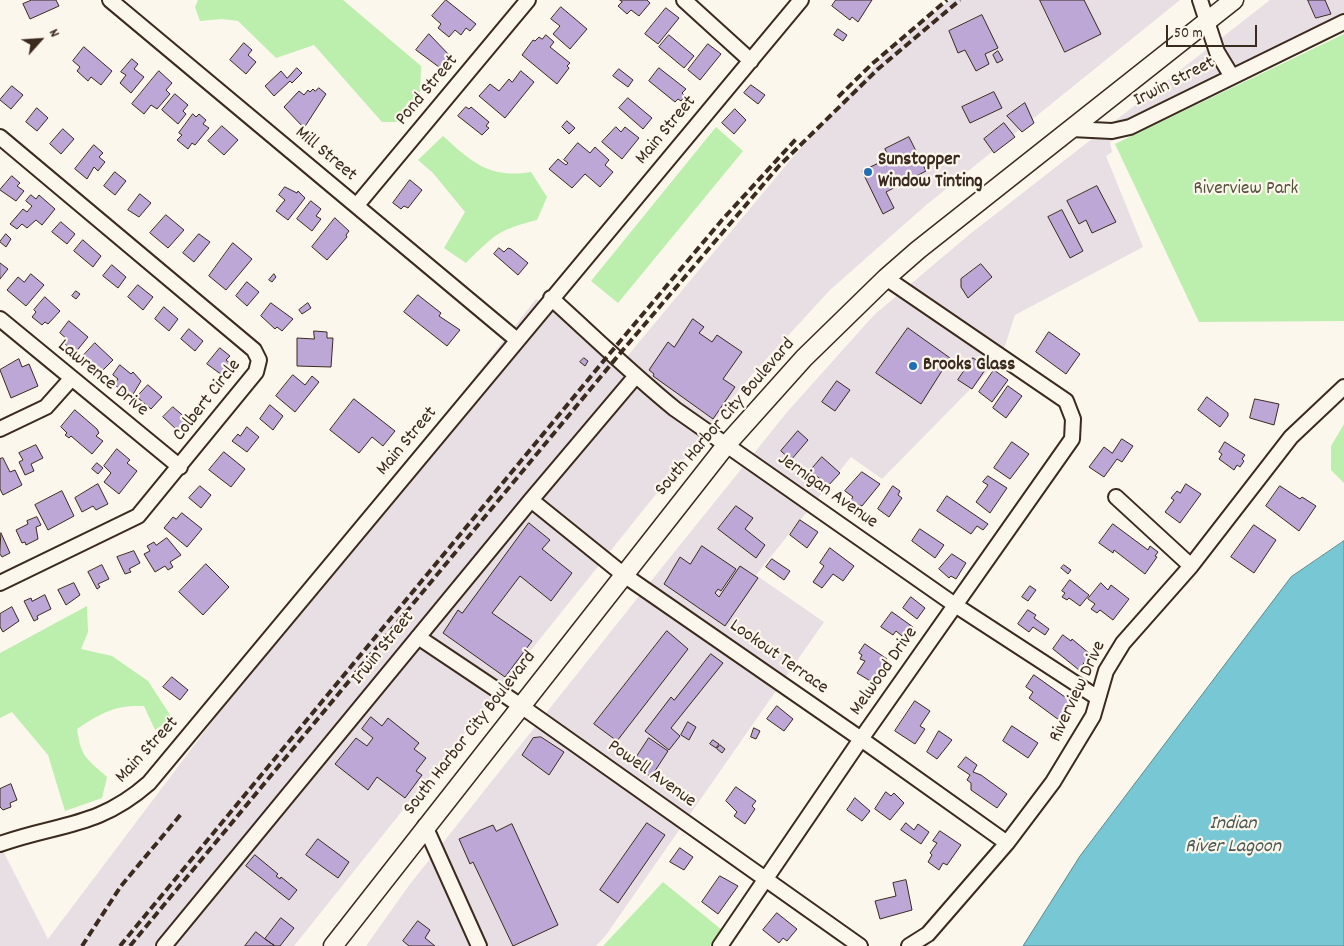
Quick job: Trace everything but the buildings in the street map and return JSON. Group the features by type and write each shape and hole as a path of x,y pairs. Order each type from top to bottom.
{"main road":[{"name":"South Harbor City Boulevard","path":"337,944 426,826 727,444 804,358 886,278 1071,128 1234,0"}],"street":[{"name":"Mill Street","path":"110,0 517,340"},
{"name":"Pond Street","path":"357,206 528,0"},
{"path":"684,0 751,61"},
{"name":"Main Street","path":"0,844 103,815 132,798 149,783 801,0"},
{"path":"1200,0 1217,52 1232,75"},
{"name":"Irwin Street","path":"1071,128 1112,131 1130,127 1232,75 1344,22"},
{"name":"Colbert Circle","path":"0,137 258,355 259,367 180,467 138,516 130,522 0,583"},
{"name":"Melwood Drive","path":"720,946 861,739 1072,439 1073,419 1066,401 886,278"},
{"name":"Jernigan Avenue","path":"551,298 617,357 635,377 675,410 727,444 955,605 1098,698"},
{"name":"Lawrence Drive","path":"0,319 180,467"},
{"name":"Irwin Street","path":"164,946 531,500 635,377"},
{"path":"0,429 46,407 71,379"},
{"name":"Riverview Drive","path":"909,946 928,934 1007,843 1053,782 1077,746 1093,716 1106,671 1122,643 1192,566 1291,437 1344,386"},
{"path":"1116,498 1192,566"},
{"name":"Lookout Terrace","path":"531,500 624,575 861,739 1007,843"},
{"name":"Powell Avenue","path":"418,637 521,706 860,946"},
{"path":"426,826 480,946"}],"shaded area":[{"path":"950,0 1180,0 925,206 830,290 749,378 294,946 0,946 0,845 48,939 398,475 536,299 625,359 792,158 880,60"},
{"path":"1270,0 1344,0 1344,28 1110,142 1112,152 1106,156 1143,247 1015,315 1001,358 882,479 851,457 756,575 824,622 606,935 596,946 366,946 410,884 655,576 788,411 874,315 970,234"}],"green space":[{"path":"198,0 343,0 421,66 420,101 401,122 382,122 314,45 276,58 238,21 222,19 200,21 195,7"},
{"name":"Riverview Park","path":"1344,34 1344,321 1199,322 1115,144"},
{"path":"716,127 743,151 618,303 591,281"},
{"path":"443,136 463,154 492,171 516,174 531,172 547,197 537,220 513,227 497,235 466,263 444,248 465,212 433,173 418,160"},
{"path":"1344,424 1344,483 1331,470 1331,446"},
{"path":"87,606 88,632 81,649 112,656 148,681 172,718 155,730 144,706 124,707 101,714 77,729 81,747 86,758 107,777 102,798 65,811 48,755 12,712 0,718 0,653"},
{"path":"663,882 722,930 710,946 603,946"}],"water":[{"name":"Indian River Lagoon","path":"1344,541 1344,946 1023,946 1080,856 1291,577"}],"railway":[{"path":"838,97 872,64 947,0"},
{"path":"130,946 617,357 779,166 878,69 960,0"},
{"path":"120,946 611,352 722,220 796,139"},
{"path":"82,946 121,886 182,813"}],"place":[{"name":"Sunstopper Window Tinting","path":"868,172"},
{"name":"Brooks Glass","path":"913,366"}]}
